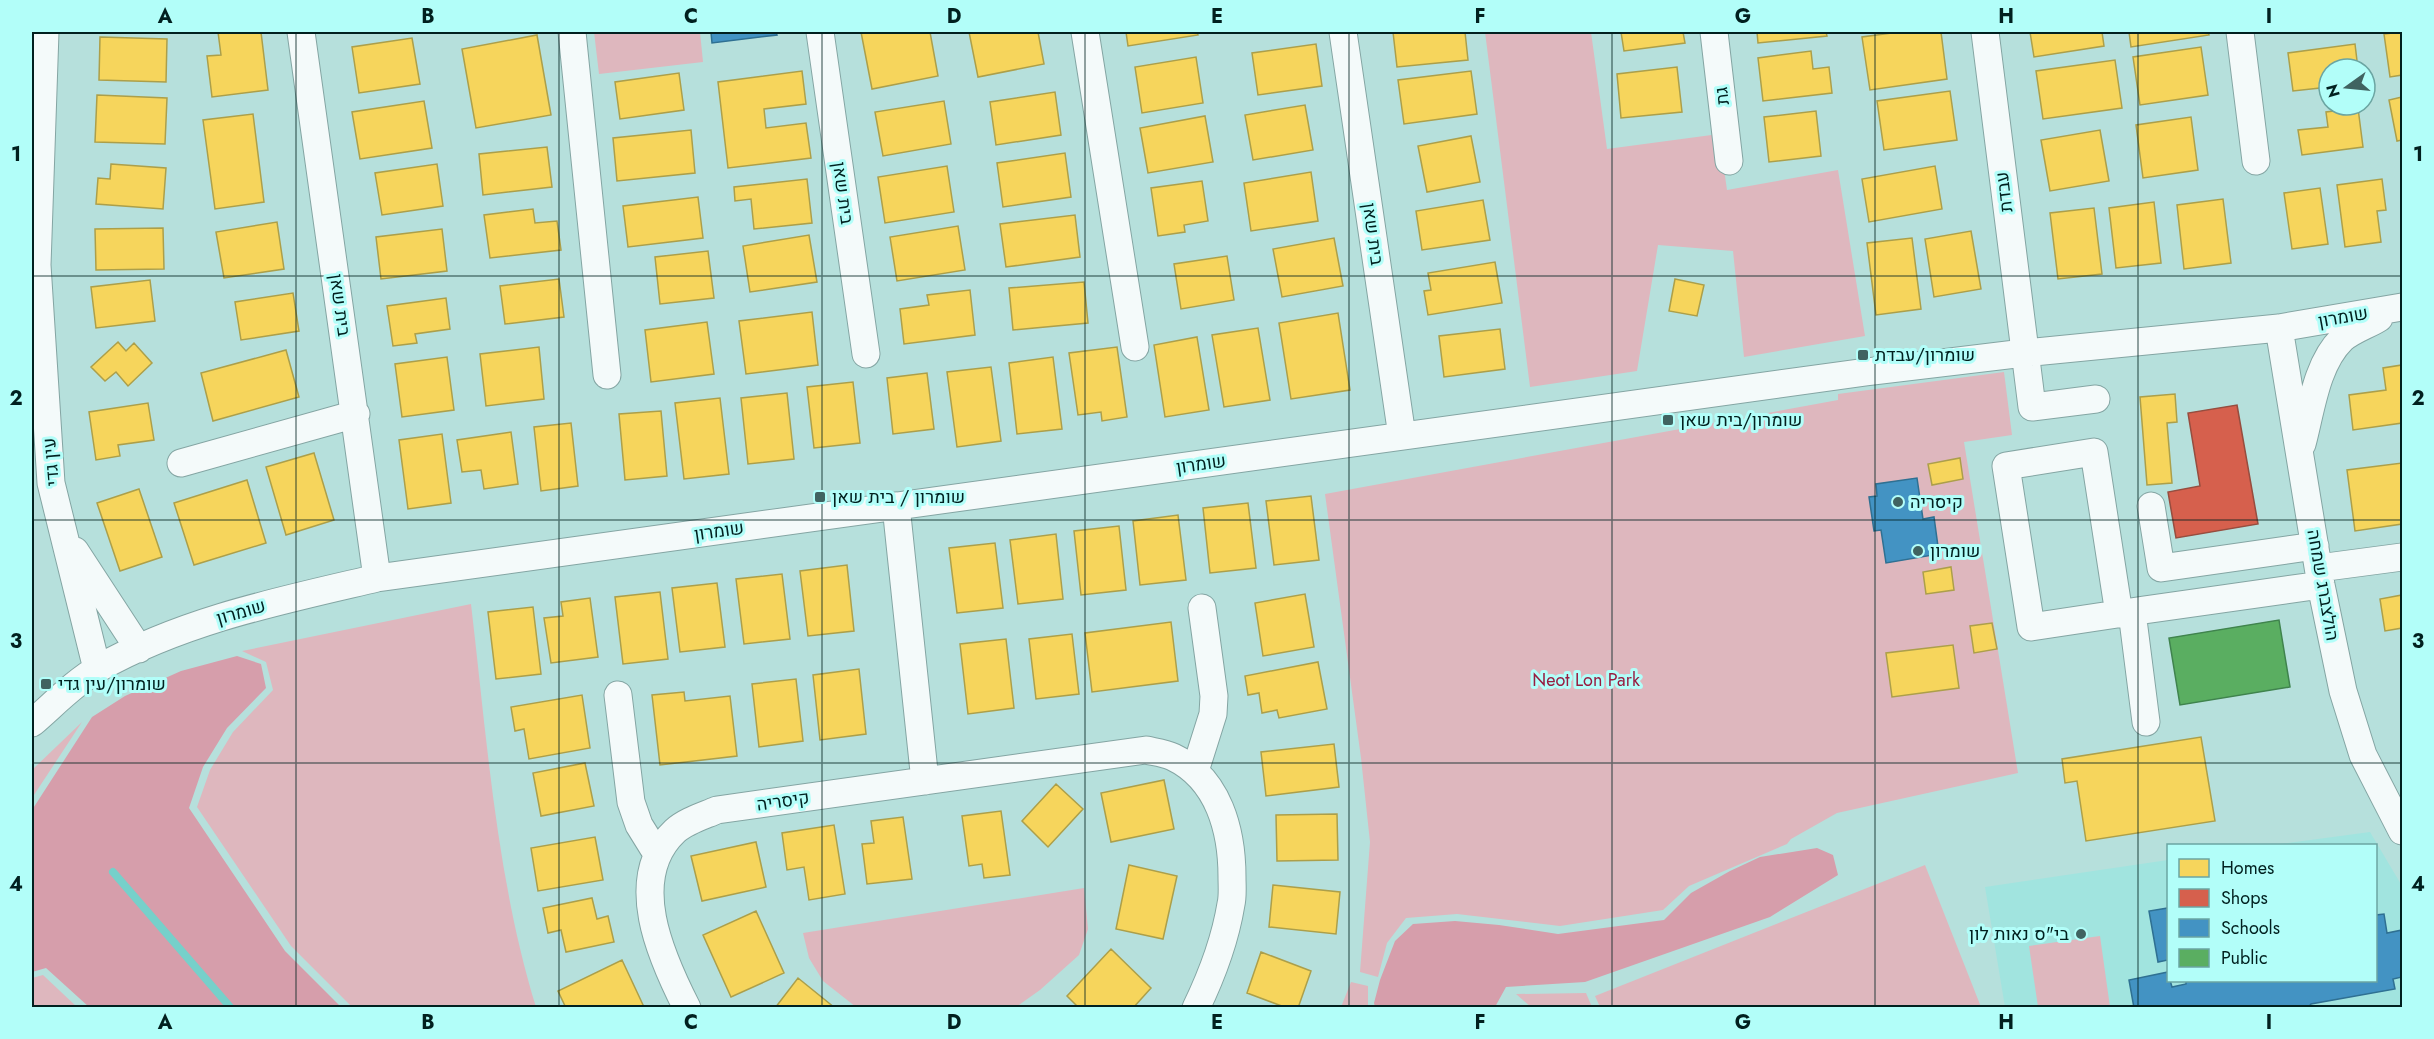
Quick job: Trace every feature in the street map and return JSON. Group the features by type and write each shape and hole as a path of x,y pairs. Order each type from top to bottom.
{"street":[{"name":"עין גדי","path":"45,32 34,265 51,483 97,669"},
{"name":"בית שאן","path":"301,32 356,414 377,578"},
{"path":"572,32 607,375"},
{"name":"בית שאן","path":"820,32 866,354"},
{"path":"1085,32 1135,347"},
{"name":"בית שאן","path":"1343,32 1402,436"},
{"name":"גת","path":"1714,32 1730,161"},
{"name":"עבדת","path":"1985,32 2032,407 2096,399"},
{"path":"2240,32 2256,161"},
{"path":"2300,451 2322,372 2332,353 2343,339 2400,308"},
{"name":"שומרון","path":"32,723 97,669 139,649 207,621 377,578 1866,372 2024,353 2279,328 2400,308"},
{"name":"הולצברג שמחה","path":"2279,328 2318,566 2343,691 2363,755 2403,831"},
{"path":"181,463 356,414"},
{"path":"2146,722 2125,613 2094,452 2006,466 2031,627 2125,613 2318,566"},
{"path":"896,506 925,781"},
{"path":"2151,506 2161,568 2318,566 2403,557"},
{"name":"עין גדי","path":"62,532 139,649"},
{"path":"1195,771 1213,714 1214,696 1202,609"},
{"path":"618,695 631,802 639,825 657,854"},
{"name":"קיסריה","path":"687,1008 668,970 655,928 650,874 657,854 676,831 693,820 717,810 1146,750 1172,756 1195,771 1221,809 1228,830 1232,869 1232,902 1223,941 1209,982 1196,1008"}],"shaded area":[{"path":"237,656 261,664 266,688 227,728 203,767 189,808 285,951 341,1007 89,1007 46,968 32,972 32,810 92,717 125,696 181,671"},
{"name":"בי\"ס נאות לון","path":"2370,832 2402,886 2402,1007 2005,1007 1985,887 2167,860 2167,982 2377,982 2377,844 2280,844"},
{"path":"1817,848 1833,855 1838,875 1770,917 1585,982 1506,987 1495,1007 1375,1007 1380,980 1395,941 1413,924 1455,921 1558,934 1664,920 1691,893 1730,871 1760,857"}],"green space":[{"path":"594,32 700,32 703,62 599,74"},
{"path":"1485,32 1591,32 1607,149 1719,134 1727,190 1838,170 1865,336 1744,357 1733,251 1658,245 1637,371 1530,387"},
{"name":"Neot Lon Park","path":"2004,372 2012,435 1964,442 2018,773 1837,813 1791,839 1787,844 1689,886 1663,910 1560,926 1457,914 1406,918 1387,943 1378,977 1360,972 1370,842 1361,758 1325,494 1838,400 1838,394"},
{"path":"471,604 502,858 522,958 536,1007 352,1007 291,946 197,807 210,770 233,732 273,690 266,662 242,651"},
{"path":"82,722 32,798 32,770"},
{"path":"1925,865 1981,1007 1600,1007 1595,996"},
{"path":"1084,888 1088,929 1079,955 1040,990 1016,1007 856,1007 823,981 809,958 803,933"},
{"path":"2100,936 2110,1007 2038,1007 2029,946"},
{"path":"43,975 77,1007 32,1007 32,978"},
{"path":"1351,982 1368,986 1368,1007 1341,1007"},
{"path":"1586,993 1592,1007 1531,1007 1516,994"}],"building: Homes":[{"path":"218,32 261,32 268,90 212,97 207,56 221,55"},
{"path":"861,32 930,32 938,76 872,89"},
{"path":"969,32 1038,32 1044,64 978,77"},
{"path":"1126,32 1197,32 1198,35 1128,46"},
{"path":"1393,32 1465,32 1468,60 1397,67"},
{"path":"1621,32 1683,32 1685,43 1624,51"},
{"path":"1757,32 1826,32 1827,36 1758,43"},
{"path":"1899,32 1941,32 1947,79 1870,90 1862,37"},
{"path":"2030,32 2102,32 2104,46 2034,57"},
{"path":"2129,32 2208,32 2209,35 2131,47"},
{"path":"2402,32 2402,75 2390,77 2384,34"},
{"path":"537,35 551,115 476,128 462,49"},
{"path":"100,37 167,39 166,82 99,80"},
{"path":"412,38 420,84 359,93 352,47"},
{"path":"1316,44 1322,86 1258,95 1252,53"},
{"path":"2355,44 2357,57 2317,57 2317,88 2293,91 2288,53"},
{"path":"2201,47 2208,95 2140,105 2133,57"},
{"path":"1811,51 1813,69 1829,67 1832,93 1763,101 1758,58"},
{"path":"1196,57 1203,103 1142,113 1135,67"},
{"path":"2115,60 2122,108 2043,119 2036,71"},
{"path":"1677,67 1682,112 1621,118 1617,74"},
{"path":"802,71 806,104 764,109 766,128 806,123 811,158 728,168 718,82"},
{"path":"1471,71 1477,114 1404,124 1398,80"},
{"path":"679,73 684,110 620,119 615,82"},
{"path":"1950,91 1957,140 1884,150 1877,101"},
{"path":"1055,92 1061,135 996,145 990,102"},
{"path":"97,95 167,98 165,144 95,142"},
{"path":"2402,97 2402,140 2397,141 2389,100"},
{"path":"424,101 432,148 360,159 352,112"},
{"path":"944,101 951,144 883,156 875,112"},
{"path":"1305,105 1313,150 1253,160 1245,115"},
{"path":"1816,111 1821,156 1769,162 1764,117"},
{"path":"253,114 264,202 215,209 203,120"},
{"path":"1205,116 1213,162 1148,173 1140,128"},
{"path":"2191,117 2198,170 2143,178 2136,125"},
{"path":"2327,117 2359,117 2363,147 2302,155 2298,130 2328,127"},
{"path":"691,130 695,173 617,181 613,138"},
{"path":"2100,130 2109,181 2050,191 2041,140"},
{"path":"1471,136 1480,182 1427,192 1418,146"},
{"path":"547,147 552,187 483,195 479,154"},
{"path":"1065,153 1071,197 1003,207 997,163"},
{"path":"111,164 166,168 163,209 96,204 98,178 110,179"},
{"path":"437,164 443,206 382,215 375,173"},
{"path":"947,166 954,212 885,223 878,177"},
{"path":"1935,166 1942,209 1869,222 1862,179"},
{"path":"1311,172 1318,221 1251,231 1244,183"},
{"path":"807,179 812,223 754,229 751,199 735,201 734,187"},
{"path":"2382,179 2386,210 2377,211 2381,242 2345,247 2337,185"},
{"path":"1202,181 1208,221 1184,225 1185,232 1158,236 1151,188"},
{"path":"2320,188 2328,244 2292,249 2284,193"},
{"path":"698,197 703,238 628,247 623,206"},
{"path":"2223,199 2231,263 2184,269 2177,205"},
{"path":"1483,200 1490,240 1422,250 1416,211"},
{"path":"2154,202 2161,263 2116,268 2109,208"},
{"path":"2094,208 2102,274 2058,279 2050,213"},
{"path":"533,209 535,223 557,221 561,250 490,258 484,215"},
{"path":"1075,215 1080,257 1006,267 1000,224"},
{"path":"277,222 284,269 224,278 216,232"},
{"path":"958,226 965,270 897,281 890,237"},
{"path":"163,228 164,269 96,270 95,229"},
{"path":"442,229 447,271 381,279 376,237"},
{"path":"1971,231 1981,289 1934,297 1925,239"},
{"path":"809,235 817,282 750,292 743,246"},
{"path":"1334,238 1343,286 1282,297 1273,249"},
{"path":"1912,238 1921,309 1876,315 1867,243"},
{"path":"708,251 714,298 660,304 655,257"},
{"path":"1227,256 1234,300 1181,309 1174,264"},
{"path":"1495,262 1502,303 1428,315 1424,291 1431,290 1428,273"},
{"path":"559,279 564,317 505,324 500,286"},
{"path":"1675,279 1704,285 1697,316 1669,311"},
{"path":"150,280 155,321 96,328 91,287"},
{"path":"1084,282 1088,323 1013,330 1009,288"},
{"path":"970,290 975,335 904,344 900,309 929,305 927,295"},
{"path":"293,293 299,331 241,340 235,302"},
{"path":"446,298 450,329 415,334 417,343 393,346 387,306"},
{"path":"812,312 818,365 746,374 739,321"},
{"path":"1338,313 1350,390 1291,399 1279,323"},
{"path":"707,322 714,374 651,382 645,330"},
{"path":"1258,328 1270,400 1224,407 1212,335"},
{"path":"1500,329 1505,369 1444,377 1439,336"},
{"path":"1197,337 1209,410 1165,417 1154,345"},
{"path":"118,342 126,351 134,343 152,363 128,386 116,372 105,381 91,367"},
{"path":"539,347 544,399 486,406 480,354"},
{"path":"1117,347 1127,417 1102,421 1101,412 1078,415 1069,353"},
{"path":"286,350 299,397 213,421 201,373"},
{"path":"447,357 454,410 402,417 395,364"},
{"path":"1053,357 1062,429 1017,434 1009,363"},
{"path":"2402,365 2402,423 2353,430 2349,395 2386,390 2383,368"},
{"path":"991,367 1001,441 957,447 947,372"},
{"path":"927,373 934,429 893,434 887,378"},
{"path":"853,382 860,443 814,448 807,387"},
{"path":"787,393 794,459 748,464 741,398"},
{"path":"2175,394 2177,422 2167,423 2172,483 2147,485 2140,397"},
{"path":"720,398 729,474 684,479 675,403"},
{"path":"148,403 154,440 118,445 120,456 96,460 89,412"},
{"path":"661,411 667,476 625,480 619,414"},
{"path":"571,423 578,486 541,491 534,427"},
{"path":"511,432 518,484 484,489 481,470 462,472 457,440"},
{"path":"442,434 451,503 408,509 399,440"},
{"path":"314,453 334,520 286,535 266,467"},
{"path":"1960,458 1963,479 1932,485 1928,464"},
{"path":"2402,463 2402,524 2355,531 2347,470"},
{"path":"247,480 266,543 194,565 174,503"},
{"path":"139,489 162,557 120,571 97,503"},
{"path":"1311,496 1319,560 1274,565 1266,501"},
{"path":"1248,503 1256,568 1210,573 1203,508"},
{"path":"1178,515 1186,580 1140,585 1133,521"},
{"path":"1119,526 1126,590 1081,595 1074,531"},
{"path":"1056,534 1063,599 1018,604 1010,540"},
{"path":"995,543 1003,608 957,613 949,548"},
{"path":"847,565 854,631 808,636 800,571"},
{"path":"1951,567 1954,590 1926,594 1923,572"},
{"path":"782,574 790,639 744,644 736,579"},
{"path":"717,583 725,647 680,652 672,588"},
{"path":"660,592 668,659 623,664 615,597"},
{"path":"1305,594 1314,647 1263,656 1255,603"},
{"path":"2402,595 2402,628 2385,631 2380,599"},
{"path":"590,598 598,657 551,663 544,618 563,616 561,602"},
{"path":"533,607 541,674 496,679 488,612"},
{"path":"1171,622 1178,681 1092,692 1085,633"},
{"path":"1992,623 1997,649 1974,653 1970,626"},
{"path":"1072,634 1079,694 1036,699 1029,639"},
{"path":"1006,639 1014,708 968,714 960,644"},
{"path":"1953,645 1959,688 1892,697 1886,653"},
{"path":"1318,662 1327,709 1279,718 1277,710 1262,713 1259,693 1248,695 1245,676"},
{"path":"859,669 866,734 820,740 813,675"},
{"path":"796,679 803,741 759,747 752,684"},
{"path":"684,692 685,701 730,696 737,756 660,765 652,695"},
{"path":"582,695 590,748 529,759 524,729 515,731 511,707"},
{"path":"2201,737 2215,821 2086,841 2077,781 2065,783 2062,759"},
{"path":"1334,744 1339,787 1266,796 1261,752"},
{"path":"585,763 594,806 541,816 533,773"},
{"path":"1164,780 1174,829 1111,842 1101,793"},
{"path":"1056,784 1083,809 1048,847 1022,821"},
{"path":"1001,811 1010,875 984,878 982,864 969,866 962,816"},
{"path":"1337,814 1338,860 1277,861 1276,815"},
{"path":"903,817 912,879 867,884 862,844 874,843 871,821"},
{"path":"834,825 845,894 809,900 804,867 787,870 782,833"},
{"path":"595,837 603,880 538,891 531,848"},
{"path":"756,842 766,887 702,901 691,856"},
{"path":"1129,865 1177,876 1163,939 1116,929"},
{"path":"1273,885 1340,892 1336,934 1269,927"},
{"path":"592,898 597,919 608,916 614,942 566,952 561,930 548,933 543,908"},
{"path":"756,911 784,973 731,997 703,935"},
{"path":"1111,949 1151,988 1133,1008 1079,1008 1067,996"},
{"path":"1261,952 1311,971 1298,1008 1287,1008 1247,993"},
{"path":"622,960 644,1007 566,1008 558,991"},
{"path":"798,978 835,1008 775,1008"}],"building: Shops":[{"path":"2237,405 2258,524 2176,538 2168,492 2200,486 2188,413"}],"building: Schools":[{"path":"711,32 776,32 777,35 712,43"},
{"path":"1917,478 1923,519 1934,517 1939,554 1886,563 1881,530 1874,531 1869,497 1877,496 1876,484"},
{"path":"2167,908 2167,960 2158,962 2149,911"},
{"path":"2384,914 2387,933 2402,930 2402,977 2393,979 2395,989 2311,1004 2308,1008 2134,1008 2129,980 2167,972 2167,982 2171,982 2172,987 2186,984 2186,982 2377,982 2377,915"}],"building: Public":[{"path":"2279,620 2290,687 2180,705 2169,638"}],"waterway":[{"path":"113,872 231,1008"}],"place":[{"name":"שומרון/עבדת","path":"1863,355"},
{"name":"שומרון/בית שאן","path":"1668,420"},
{"name":"שומרון / בית שאן","path":"820,497"},
{"name":"קיסריה","path":"1898,502"},
{"name":"שומרון","path":"1918,551"},
{"name":"שומרון/עין גדי","path":"46,684"},
{"name":"בי\"ס נאות לון","path":"2081,934"}]}
